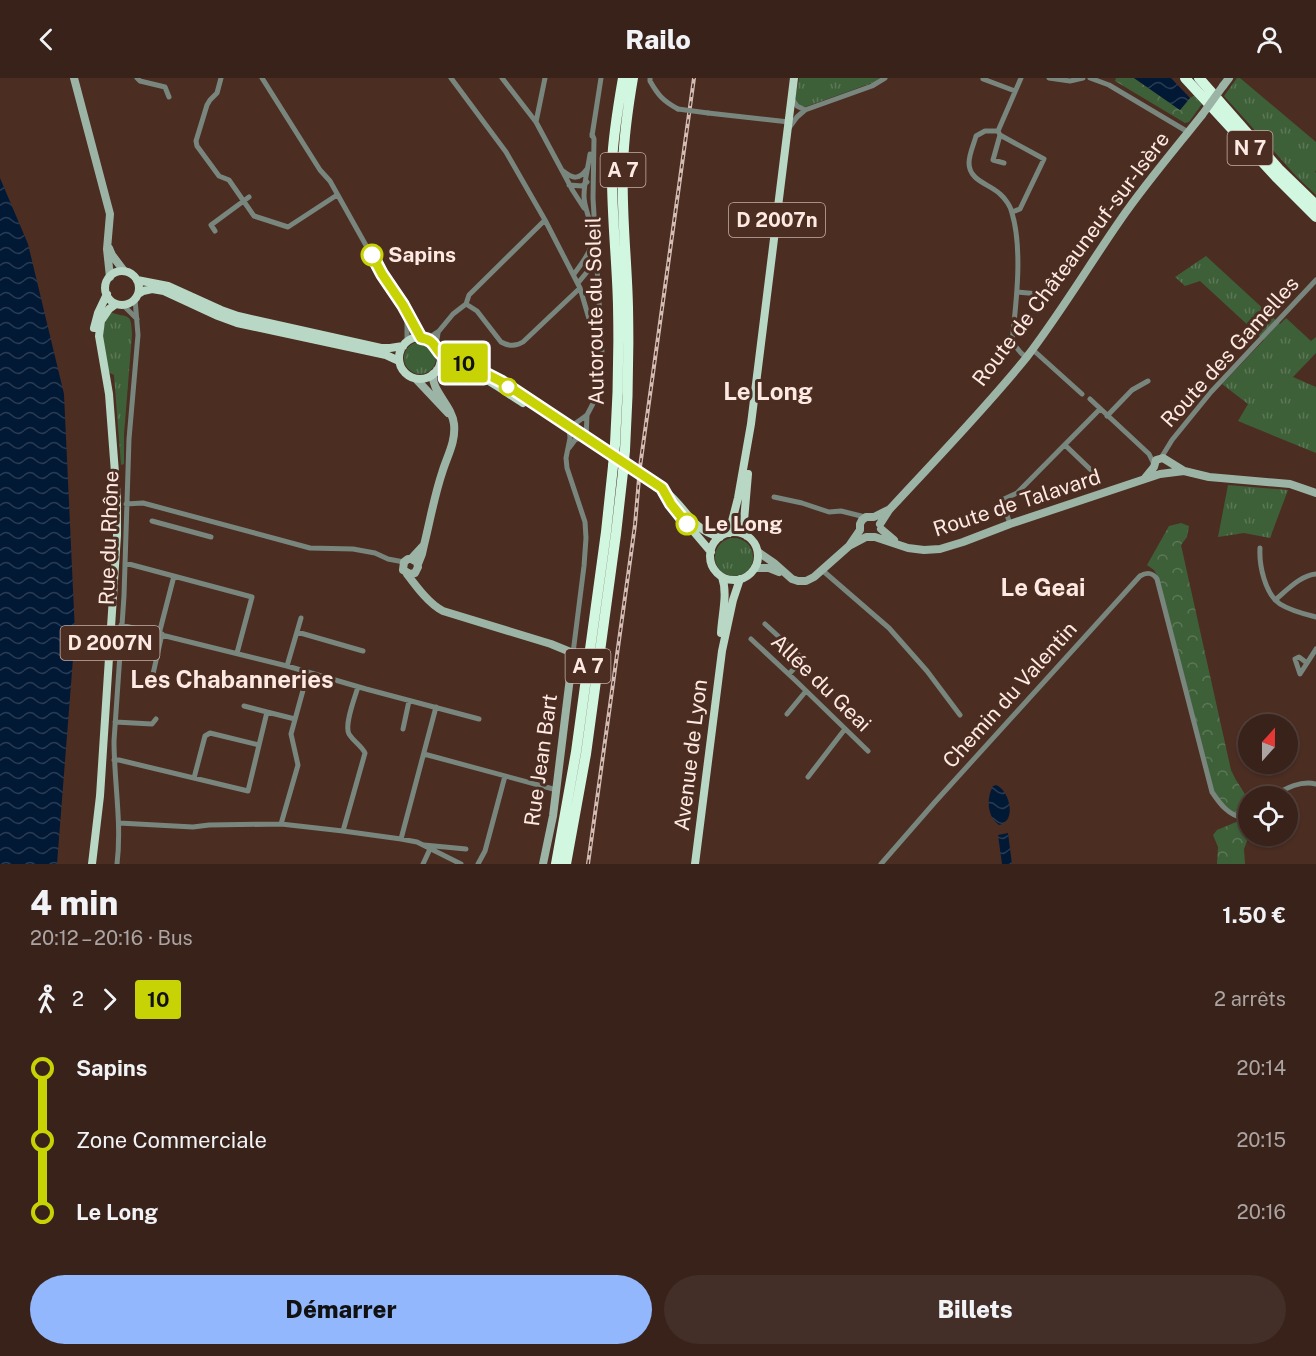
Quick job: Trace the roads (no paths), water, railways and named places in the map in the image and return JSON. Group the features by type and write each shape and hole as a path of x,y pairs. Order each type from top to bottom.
{"highway":[{"name":"Autoroute du Soleil","path":"566,864 586,754 616,534 618,469 615,444 618,338 612,163 616,114 623,78"},
{"name":"Autoroute du Soleil","path":"556,864 576,752 606,532 618,469 625,450 628,307 623,164 633,78"},
{"name":"N 7","path":"1185,78 1316,217"},
{"name":"N 7","path":"1198,78 1279,169 1316,205"}],"main road":[{"name":"D 2007n","path":"729,533 738,498 751,424 794,78"},
{"path":"399,361 386,356 237,323 164,291 152,289 143,291 132,302 120,304 109,298 106,283 116,273 124,272 132,274 137,279 168,286 238,316 381,348 390,348 405,344 412,339 424,338 450,359 490,375 546,410 569,428 662,488 675,499 698,527 720,537"},
{"path":"137,279 139,289 137,297"},
{"name":"D 2007N","path":"107,294 95,322 94,336 110,423"},
{"name":"D 2007N","path":"92,864 101,787 117,535 117,499 109,394 99,336 101,321 109,309 120,304"},
{"path":"405,344 399,361 404,372 410,376 417,379 425,378 443,368 454,367 472,373 569,428"},
{"path":"435,372 440,362 438,349"},
{"name":"D 2007n","path":"747,536 744,521 751,424"},
{"path":"662,488 677,512 711,552"},
{"path":"729,533 741,533 747,536 754,543 758,552 755,568 746,577 740,579 728,579 722,576 712,565 711,552 714,543 729,533"},
{"name":"Avenue de Lyon","path":"722,576 725,598 722,651"},
{"name":"Avenue de Lyon","path":"695,864 722,651 740,579"}],"street":[{"path":"74,78 110,214 107,244 110,277"},
{"path":"137,78 140,81 165,87 169,97"},
{"path":"221,78 217,93 207,105 196,146 219,176 229,180 246,199 254,216 288,227 337,195"},
{"path":"262,78 330,181 382,274 424,338 439,331 453,314 466,304 469,295 545,220"},
{"path":"451,78 506,152 574,274 602,363"},
{"path":"502,78 536,122 590,222 591,248 574,274"},
{"path":"536,122 545,78"},
{"path":"585,209 585,184 601,78"},
{"path":"650,78 658,95 678,109 789,122"},
{"path":"788,132 792,123 805,110 872,86 885,78"},
{"path":"1004,163 993,160 999,133 1021,78"},
{"path":"1049,78 1072,81 1083,78"},
{"path":"1090,78 1109,85 1188,132"},
{"name":"Route de Châteauneuf-sur-Isère","path":"870,537 878,535 889,510 1032,350 1121,218 1229,78"},
{"path":"983,79 1015,91"},
{"path":"792,99 797,106 805,110"},
{"path":"1012,212 1020,209 1044,159 999,133 985,131 976,136 969,163 974,175 1001,195 1012,212 1017,246 1017,292 1012,342 1026,357"},
{"path":"568,450 575,440 584,438 587,416 598,394 602,363 592,134"},
{"path":"559,167 569,176 585,184 593,198"},
{"path":"575,178 580,177 588,168"},
{"path":"569,185 585,184 593,175"},
{"path":"215,231 211,225 246,199"},
{"path":"107,244 124,272"},
{"path":"568,263 584,260"},
{"path":"466,304 477,311 501,342 506,345 518,345 579,286 596,261"},
{"name":"Route des Gamelles","path":"1161,462 1168,446 1211,392 1316,280"},
{"path":"1017,292 1039,294"},
{"name":"Rue du Rhône","path":"117,864 119,823 114,760 115,722 122,625 129,439 138,335 137,297"},
{"path":"120,304 127,308 138,321"},
{"path":"405,344 407,314"},
{"path":"438,349 439,331"},
{"path":"1032,350 1082,394"},
{"path":"126,504 143,503 310,548 353,549 375,553 406,566 413,574 418,568 422,555 441,473 454,436 454,422 450,409 433,383 435,372"},
{"path":"417,379 454,422"},
{"path":"1107,416 1132,390 1148,381"},
{"path":"1090,399 1149,454 1161,462 1170,470 1157,473 1161,462"},
{"path":"1010,524 1002,500 1017,493 1100,409"},
{"path":"569,428 587,416"},
{"name":"Rue Jean Bart","path":"543,864 557,790 585,566 585,522 567,468 569,428"},
{"path":"1065,445 1091,470"},
{"path":"1161,462 1184,471 1215,478 1290,484 1316,493"},
{"path":"1144,480 1161,462"},
{"name":"Route de Talavard","path":"870,537 916,549 940,549 1164,473 1184,471"},
{"path":"774,497 829,512 841,511 855,516 870,517"},
{"name":"Route de Châteauneuf-sur-Isère","path":"870,517 889,510"},
{"path":"183,529 187,516"},
{"path":"849,546 870,537 860,527 855,516"},
{"path":"758,552 786,575 801,582 810,579 822,570 849,546 860,527 870,517"},
{"name":"Route de Talavard","path":"870,517 900,544"},
{"path":"152,521 211,537"},
{"path":"406,566 424,545"},
{"path":"1260,548 1263,574 1275,600 1282,605 1316,617"},
{"path":"406,566 417,562 422,592"},
{"path":"125,563 252,597 237,653"},
{"path":"406,566 422,592 443,611 551,644 573,654"},
{"path":"755,568 769,568 786,575"},
{"path":"822,570 889,628 927,670 960,715"},
{"name":"Chemin du Valentin","path":"881,864 959,775 1144,573 1150,573 1157,579 1212,792 1225,810 1238,817"},
{"path":"1275,600 1295,583 1309,575 1316,574"},
{"path":"153,674 174,576"},
{"path":"287,666 301,618"},
{"path":"765,624 803,658 789,674"},
{"path":"122,625 287,666 479,718"},
{"path":"297,632 363,651"},
{"name":"Allée du Geai","path":"751,639 868,751"},
{"path":"1307,663 1316,649"},
{"path":"281,824 298,765 291,734 308,672"},
{"path":"344,831 364,753 362,747 347,730 358,687"},
{"path":"787,714 806,691"},
{"path":"402,729 409,700"},
{"path":"244,706 295,719"},
{"path":"401,839 436,707"},
{"path":"114,760 248,791 267,712"},
{"path":"115,722 152,724 156,719"},
{"path":"808,777 845,729"},
{"path":"194,778 205,736 210,733 259,745"},
{"path":"424,754 557,790"},
{"path":"478,864 485,850 505,776"},
{"path":"1295,786 1308,782 1316,784"},
{"path":"119,823 193,827 281,824 344,831 401,839 423,845 461,864"},
{"path":"423,845 466,849"},
{"path":"423,864 430,849"}],"water":[{"path":"1134,78 1171,78 1190,98 1180,110"},
{"path":"0,178 28,244 64,394 75,633 57,864 0,864"},
{"path":"996,785 1005,793 1010,806 1008,818 1005,823 999,825 992,817 989,807 991,791"},
{"path":"1008,833 1012,864 1002,864 998,835"}],"railway":[{"path":"588,864 694,78"}],"place":[{"name":"Sapins","path":"372,255"},
{"name":"Le Long","path":"687,524"}],"district":[{"name":"Le Long","path":"768,392"},
{"name":"Le Geai","path":"1043,588"},
{"name":"Les Chabanneries","path":"232,680"}]}
